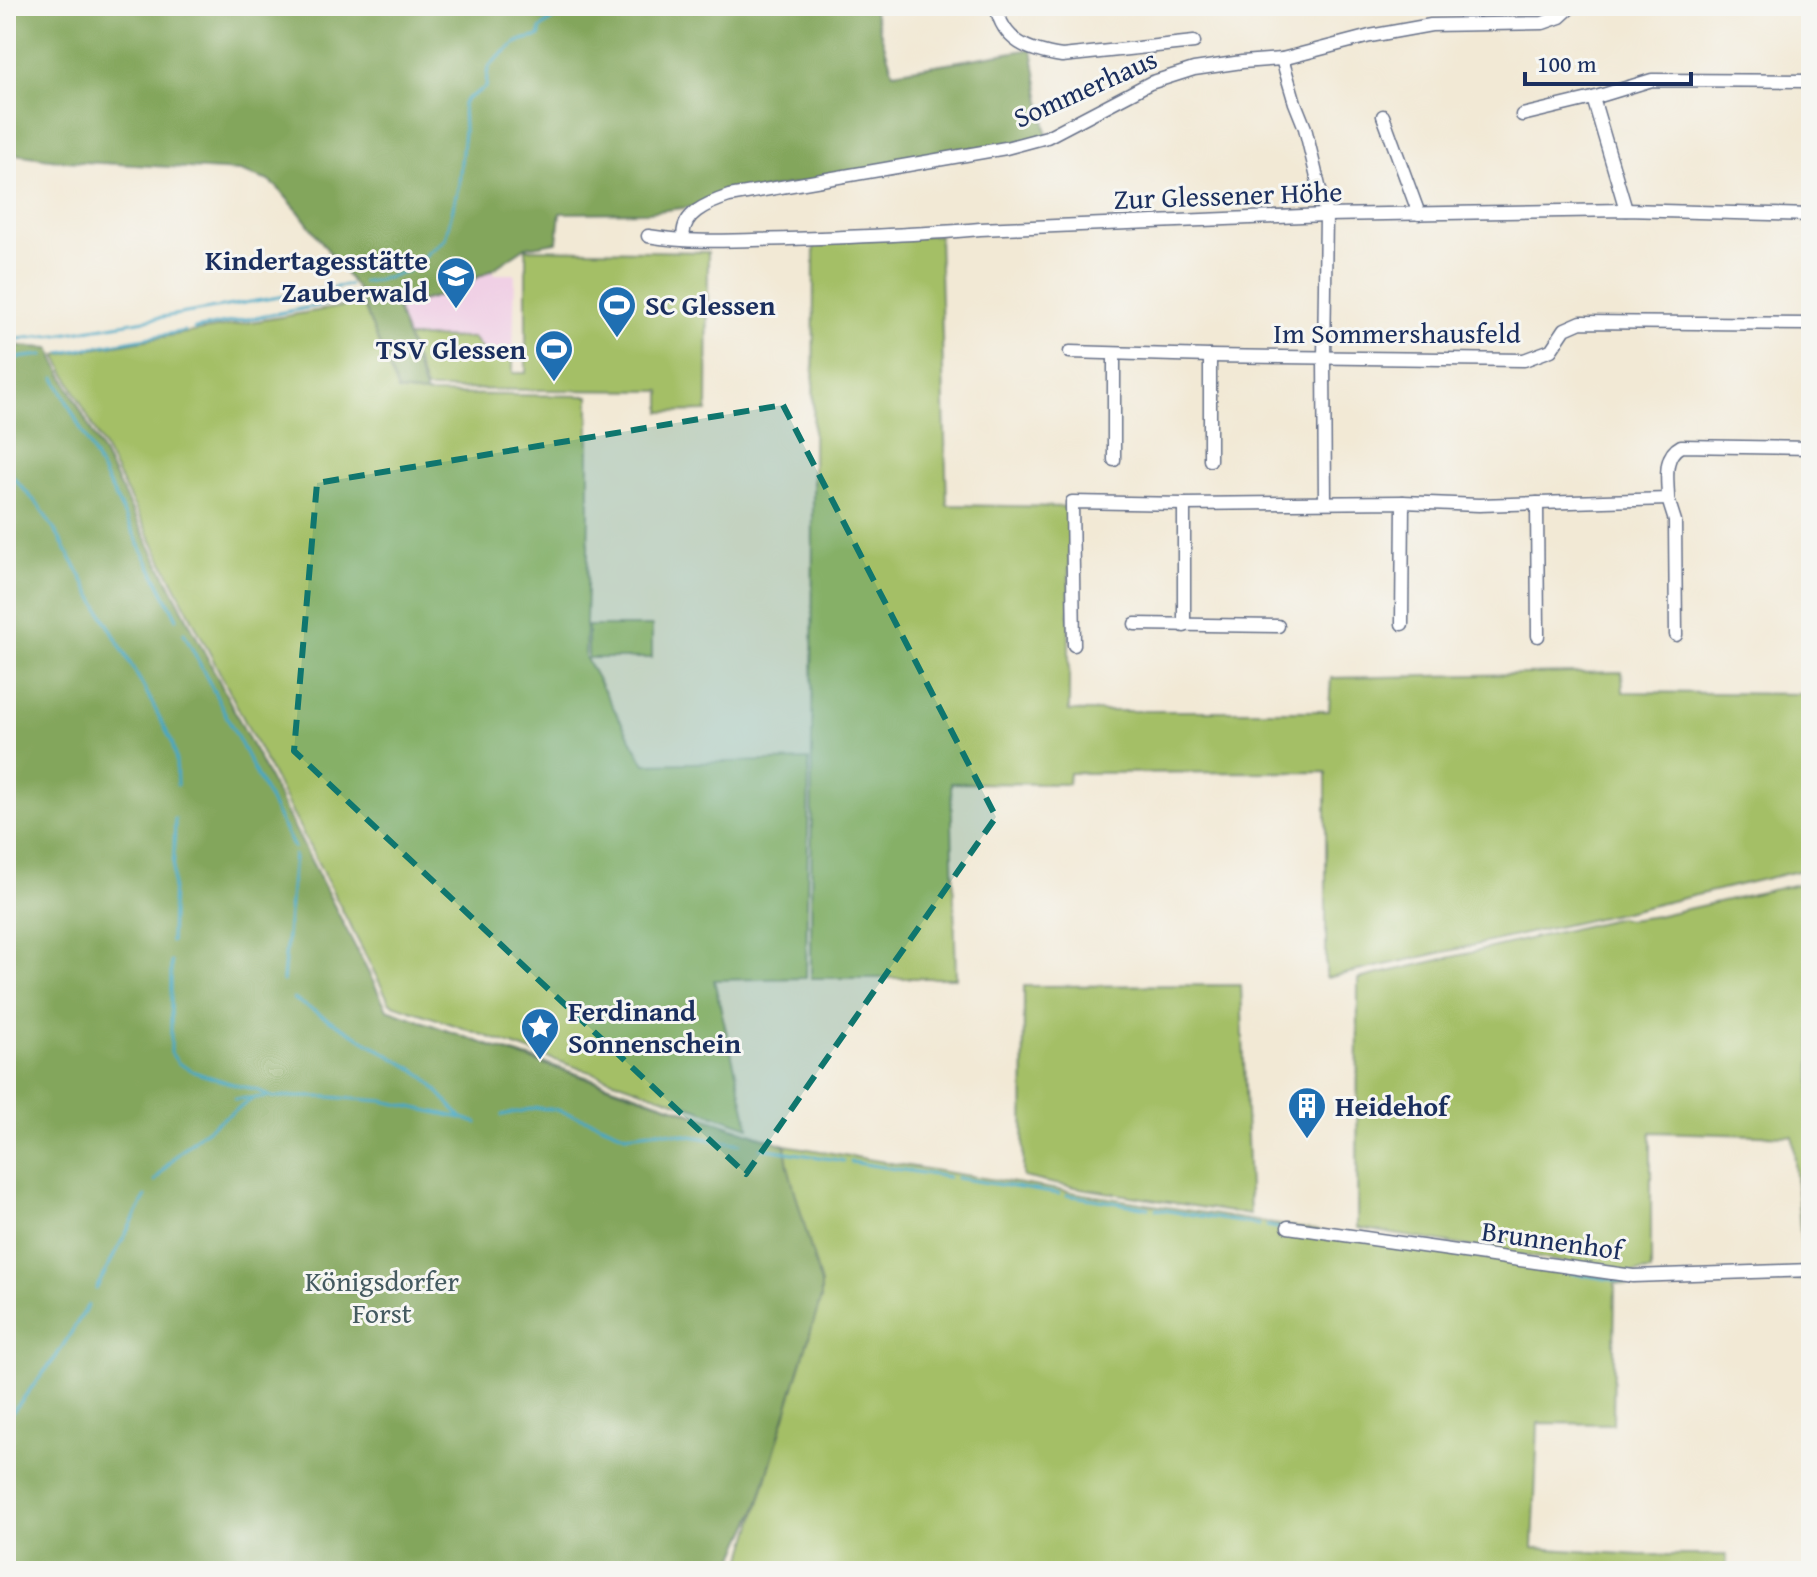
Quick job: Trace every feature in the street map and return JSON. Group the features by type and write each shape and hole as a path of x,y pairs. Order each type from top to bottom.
{"street":[{"path":"996,6 1005,30 1024,47 1045,54 1062,56 1194,42"},
{"name":"Sommerhaus","path":"684,240 684,228 689,218 713,201 1006,148 1047,137 1150,83 1194,69 1282,59 1370,36 1431,25 1543,23 1560,17 1572,6"},
{"path":"1282,59 1305,128 1326,215 1325,502"},
{"path":"1522,115 1652,80 1811,81"},
{"path":"1593,98 1626,210"},
{"path":"1383,116 1419,214"},
{"name":"Zur Glessener Höhe","path":"648,236 684,240 811,238 1326,215 1626,210 1811,215"},
{"name":"Im Sommershausfeld","path":"1070,352 1324,359 1524,360 1551,350 1565,329 1581,322 1811,324"},
{"path":"1114,354 1114,460"},
{"path":"1210,356 1210,460"},
{"path":"1676,635 1675,521 1668,499 1667,462 1673,450 1681,446 1811,448"},
{"path":"1074,645 1072,502 1403,502 1479,505 1668,499"},
{"path":"1402,624 1403,502"},
{"path":"1537,503 1538,636"},
{"path":"1184,504 1184,626"},
{"path":"1135,624 1278,626"},
{"name":"Brunnenhof","path":"1288,1227 1633,1276 1811,1270"}],"highlighted area":[{"path":"783,405 996,817 746,1174 294,751 317,483"}],"shaded area":[{"name":"Kindertagesstätte Zauberwald","path":"492,270 495,274 515,274 513,356 483,351 473,338 407,337 397,308 449,293"}],"green space":[{"path":"6,6 872,6 893,72 1032,49 1047,137 729,196 698,209 560,213 557,242 526,247 449,293 397,308 426,394 398,391 357,289 299,212 269,181 240,171 65,161 6,153"},
{"path":"939,235 947,505 1069,507 1069,711 1329,711 1331,678 1622,672 1623,692 1811,694 1811,869 1326,978 1326,772 1069,773 1068,784 951,783 956,978 811,978 814,241"},
{"name":"SC Glessen","path":"526,249 708,252 707,411 661,412 661,391 426,389 407,337 473,338 483,351 513,356 513,373 526,373"},
{"path":"363,303 399,391 589,396 585,657 645,764 809,760 806,978 714,980 749,1127 390,1003 56,355"},
{"name":"Königsdorfer Forst","path":"6,344 50,348 387,1009 785,1145 821,1285 821,1298 756,1511 730,1571 6,1571"},
{"path":"588,626 652,626 652,658 588,658"},
{"path":"1811,881 1811,1268 1803,1268 1793,1136 1651,1132 1651,1271 1630,1273 1357,1228 1358,979 1619,918 1628,920 1656,916"},
{"path":"1241,985 1250,1215 1023,1177 1024,986"},
{"path":"387,1009 785,1145 1627,1280 1627,1285 1615,1283 1613,1424 1538,1423 1533,1548 1640,1555 1726,1555 1727,1571 739,1571 816,1312 730,1571 6,1571"},
{"path":"1811,1274 1811,1279 1637,1286 1637,1281"}],"waterway":[{"path":"363,282 412,268 445,239 459,184 463,104 486,87 488,69 494,61 520,41 540,36 540,29 554,18 554,12 566,6"},
{"path":"8,340 57,335 349,285"},
{"path":"194,329 359,298"},
{"path":"61,353 185,331"},
{"path":"6,359 43,355"},
{"path":"55,378 177,619"},
{"path":"6,469 39,506 57,534 147,693 172,742 177,785"},
{"path":"184,633 294,848"},
{"path":"171,942 175,819"},
{"path":"283,981 294,855"},
{"path":"171,962 171,1053 178,1063 194,1072 271,1097 383,1101 462,1118"},
{"path":"294,999 423,1075 462,1118 477,1123"},
{"path":"235,1099 267,1097"},
{"path":"155,1181 187,1145 254,1098"},
{"path":"502,1115 536,1108 554,1109 626,1135 659,1131 741,1144"},
{"path":"761,1148 844,1161"},
{"path":"851,1162 948,1177"},
{"path":"957,1178 1059,1194"},
{"path":"1067,1195 1149,1208"},
{"path":"96,1289 146,1196"},
{"path":"1156,1209 1259,1225"},
{"path":"1267,1226 1283,1229"},
{"path":"1569,1273 1627,1282"},
{"path":"1740,1280 1811,1277"},
{"path":"1701,1281 1732,1280"},
{"path":"1637,1283 1690,1281"},
{"path":"6,1420 56,1357 88,1305"}],"place":[{"name":"Kindertagesstätte Zauberwald","path":"456,310"},
{"name":"SC Glessen","path":"617,339"},
{"name":"TSV Glessen","path":"554,383"},
{"name":"Ferdinand Sonnenschein","path":"540,1061"},
{"name":"Heidehof","path":"1307,1140"}]}
